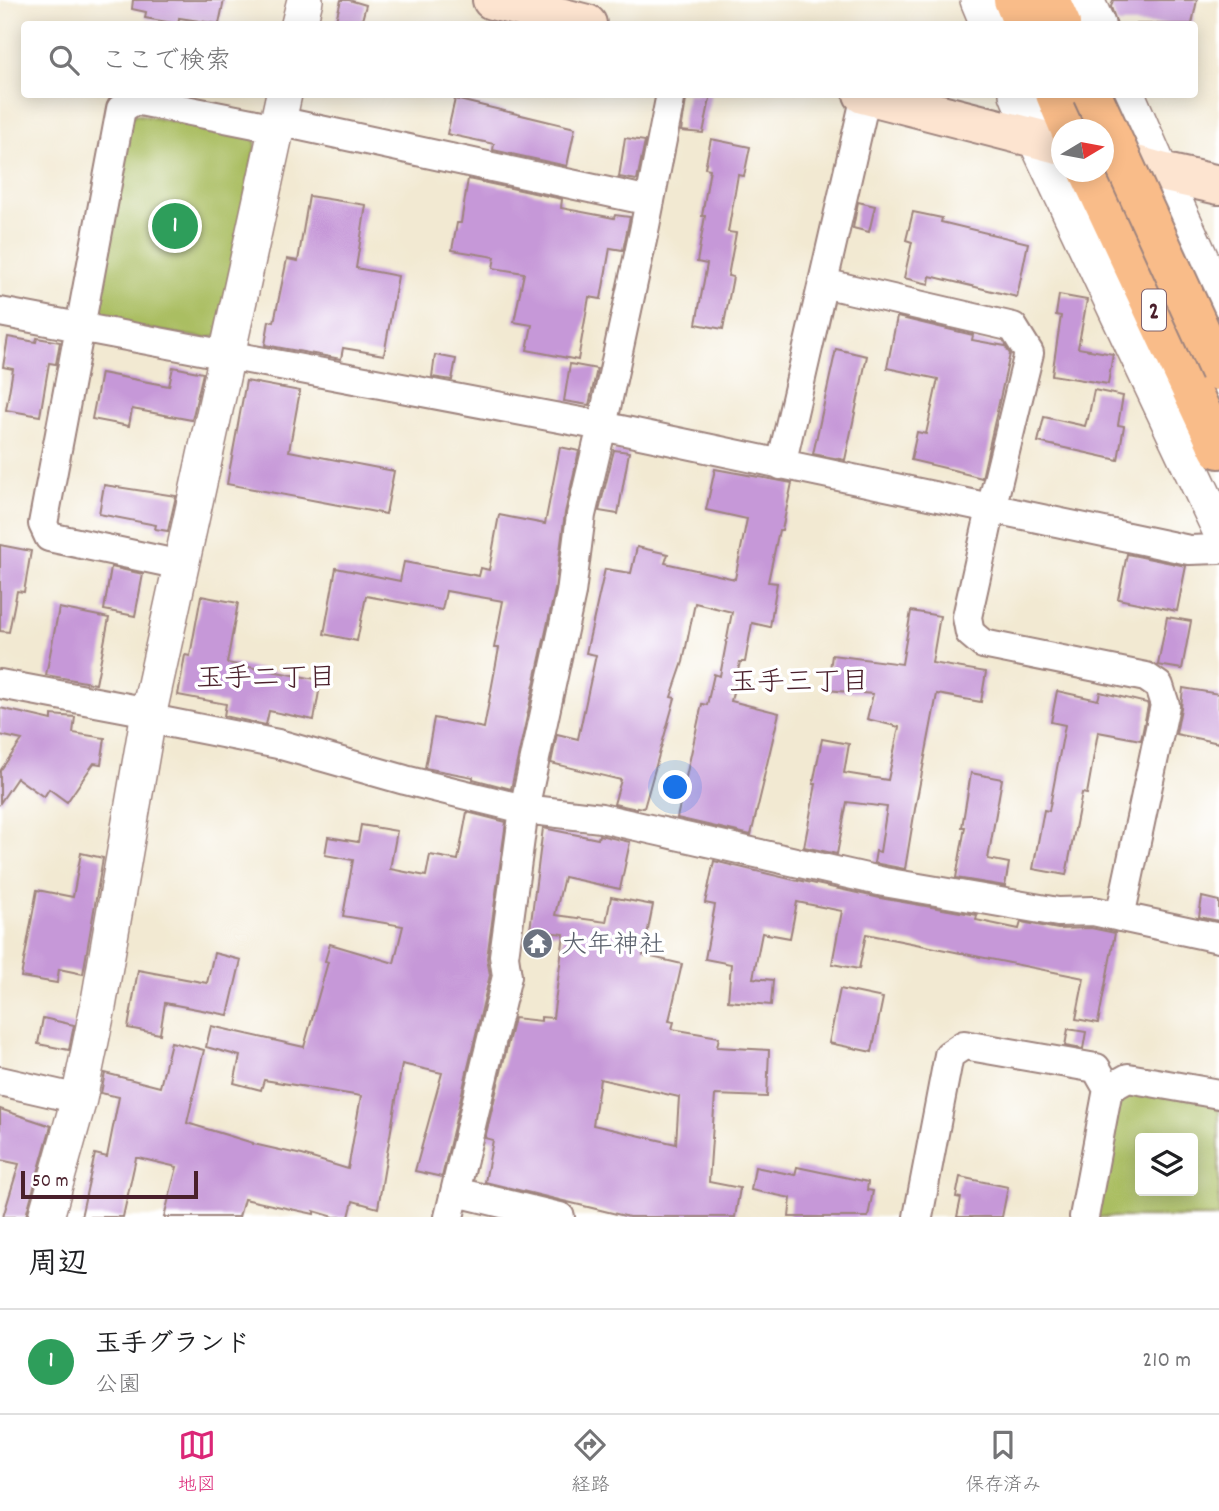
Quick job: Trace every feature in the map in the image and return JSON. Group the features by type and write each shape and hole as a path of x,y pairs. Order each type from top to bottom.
{"highway":[{"path":"1013,0 1023,21"},
{"path":"1051,0 1085,12"},
{"path":"1055,98 1056,119"},
{"name":"2","path":"1094,98 1219,371"},
{"name":"2","path":"1094,182 1219,449"}],"main road":[{"path":"492,0 575,21"},
{"path":"878,98 1051,136"},
{"path":"1114,159 1219,185"}],"street":[{"path":"300,21 304,0"},
{"path":"978,0 987,21"},
{"path":"560,1217 453,1205 507,976 504,956 524,809 571,593 581,515 670,98"},
{"path":"781,465 863,98"},
{"path":"1021,98 1051,131"},
{"path":"1129,98 1219,298"},
{"path":"181,565 49,537 43,524 121,109 135,100 279,115 650,201"},
{"path":"46,1217 79,1099 98,1007 149,712 279,115"},
{"path":"1075,182 1219,528"},
{"path":"823,283 1013,327 1029,353 967,617 970,633 982,644 1146,677 1159,686 1165,705 1120,917"},
{"path":"0,312 602,426 1189,550 1219,549"},
{"path":"0,684 149,712 156,720 278,744 405,780 524,809 601,818 884,882 1058,912 1093,911 1219,938"},
{"path":"918,1217 949,1055 964,1045 1096,1068 1108,1089 1084,1217"},
{"path":"1108,1089 1128,1077 1219,1094"},
{"path":"0,1081 79,1099"}],"green space":[{"path":"135,114 254,137 256,144 218,335 208,339 102,322 96,316 129,119"},
{"path":"1131,1088 1219,1104 1219,1217 1095,1217 1118,1097"}],"building":[{"path":"133,0 224,0 220,21 179,18 178,21 162,21 145,18 146,12 132,9"},
{"path":"341,0 366,5 362,21 336,21"},
{"path":"1113,0 1197,0 1193,21 1116,21 1111,7"},
{"path":"686,98 710,98 703,133 681,131"},
{"path":"455,99 575,128 567,166 493,150 494,144 447,134"},
{"path":"625,138 645,141 637,180 619,177"},
{"path":"711,139 750,147 744,176 738,175 728,232 736,233 728,276 733,277 723,329 696,324 707,264 697,262 705,216 702,216 710,169 705,168"},
{"path":"468,179 562,199 561,208 614,218 615,215 630,217 623,250 610,248 601,299 589,297 578,360 527,350 532,325 514,322 524,273 493,268 495,257 452,250 457,223 461,223"},
{"path":"309,196 366,205 356,268 398,276 384,355 343,348 341,359 265,345 269,321 274,322 287,259 298,261"},
{"path":"858,202 875,206 869,232 853,228"},
{"path":"913,212 942,218 941,222 1028,243 1017,297 930,276 929,284 904,278 912,242 906,240"},
{"path":"1059,295 1087,300 1078,348 1113,354 1108,384 1052,375 1061,316 1056,315"},
{"path":"897,317 973,335 972,340 1005,346 1010,354 982,478 911,460 917,432 926,434 938,379 887,368"},
{"path":"8,337 36,342 37,338 60,342 56,364 49,363 40,416 6,410 13,369 3,367"},
{"path":"836,349 867,356 845,460 813,454"},
{"path":"435,355 456,359 452,380 432,377"},
{"path":"570,364 597,369 589,405 564,401"},
{"path":"173,367 203,373 192,420 132,409 129,426 92,419 101,373 169,386"},
{"path":"246,381 300,391 289,451 394,471 386,514 227,484"},
{"path":"1094,390 1123,396 1118,425 1124,426 1118,460 1038,442 1044,417 1085,426"},
{"path":"560,447 579,451 565,513 555,590 511,789 473,777 425,768 434,718 484,728 499,648 494,648 503,601 446,591 442,610 366,596 357,641 324,634 336,568 400,581 404,562 479,576 481,568 489,570 499,515 545,524"},
{"path":"614,450 629,452 618,514 599,511"},
{"path":"715,469 792,483 768,582 777,583 770,627 752,623 745,662 740,662 731,701 779,713 751,835 677,818 702,704 707,705 714,674 720,676 732,612 695,603 683,662 671,697 675,698 644,808 614,804 621,780 551,763 557,734 578,739 596,655 586,653 605,569 631,573 637,547 668,554 665,563 735,579 747,519 706,510"},
{"path":"104,485 176,496 168,531 155,529 156,525 99,514"},
{"path":"0,545 31,551 24,592 17,591 9,632 0,631"},
{"path":"1127,554 1186,566 1177,611 1118,599"},
{"path":"111,567 143,574 135,616 104,610"},
{"path":"201,596 238,603 227,663 321,680 314,720 269,711 266,725 224,716 226,704 178,695 185,655 190,656"},
{"path":"59,608 109,618 96,684 46,675"},
{"path":"911,611 940,616 932,663 986,672 981,702 937,694 905,869 874,863 876,851 880,852 887,807 847,802 837,854 804,847 822,739 849,744 844,773 888,780 899,727 867,719 873,694 827,690 832,655 902,664"},
{"path":"1167,617 1191,621 1182,669 1158,665"},
{"path":"1183,688 1219,694 1219,743 1176,734"},
{"path":"1057,691 1098,700 1100,692 1147,703 1148,706 1141,740 1098,732 1087,794 1082,793 1066,875 1033,869 1044,810 1049,811 1065,725 1051,722"},
{"path":"0,708 52,720 52,715 75,717 73,733 105,738 101,764 94,763 67,802 49,789 44,797 17,778 0,803 0,771 22,740 0,735"},
{"path":"971,773 1002,779 988,859 1009,863 1005,886 956,878"},
{"path":"467,812 506,822 487,958 490,975 442,1177 415,1171 442,1073 402,1064 378,1208 353,1201 349,1217 334,1217 244,1199 239,1217 164,1217 177,1167 136,1158 123,1217 81,1217 95,1154 107,1157 119,1097 101,1093 105,1073 160,1087 171,1042 204,1050 187,1123 348,1169 361,1096 264,1080 261,1090 234,1083 240,1056 206,1047 211,1026 304,1047 328,962 325,961 330,944 394,963 403,926 343,916 353,860 325,855 328,837 358,842 361,825 397,831 390,869 426,876 430,855 458,860"},
{"path":"543,828 598,839 599,835 630,842 620,889 564,877 555,915 606,922 611,897 653,905 643,955 682,964 669,1021 674,1022 672,1029 719,1037 717,1047 769,1050 767,1097 715,1095 709,1182 740,1188 735,1217 629,1217 485,1182 493,1140 485,1138 514,1018 541,1021 541,1017 553,1018 564,934 530,930","holes":["600,1079 679,1097 676,1144 593,1125"]},
{"path":"81,853 103,858 83,974 59,969 57,983 21,977 37,890 73,897"},
{"path":"714,861 880,898 977,915 976,920 1019,929 1021,922 1058,929 1091,928 1115,933 1098,1023 1076,1019 1084,978 866,934 859,969 832,964 842,911 797,902 790,938 762,933 753,978 773,980 771,1005 728,1001 731,964 705,959 715,905 705,903"},
{"path":"1202,897 1219,901 1219,921 1199,917"},
{"path":"214,953 241,960 228,1015 165,1003 160,1034 128,1028 138,970 207,983"},
{"path":"840,989 883,998 872,1052 829,1043"},
{"path":"43,1018 74,1025 69,1050 38,1044"},
{"path":"1068,1029 1086,1032 1083,1049 1065,1046"},
{"path":"0,1109 51,1126 26,1217 3,1217 19,1164 0,1160"},
{"path":"755,1167 795,1175 797,1167 868,1182 867,1190 873,1191 868,1217 789,1217 791,1198 751,1190"},
{"path":"960,1177 1008,1187 1002,1217 957,1217 961,1198 956,1197"}],"place":[{"name":"玉手グランド","path":"175,226"},
{"name":"大年神社","path":"538,943"}],"district":[{"name":"玉手二丁目","path":"266,676"},
{"name":"玉手三丁目","path":"799,680"}]}
